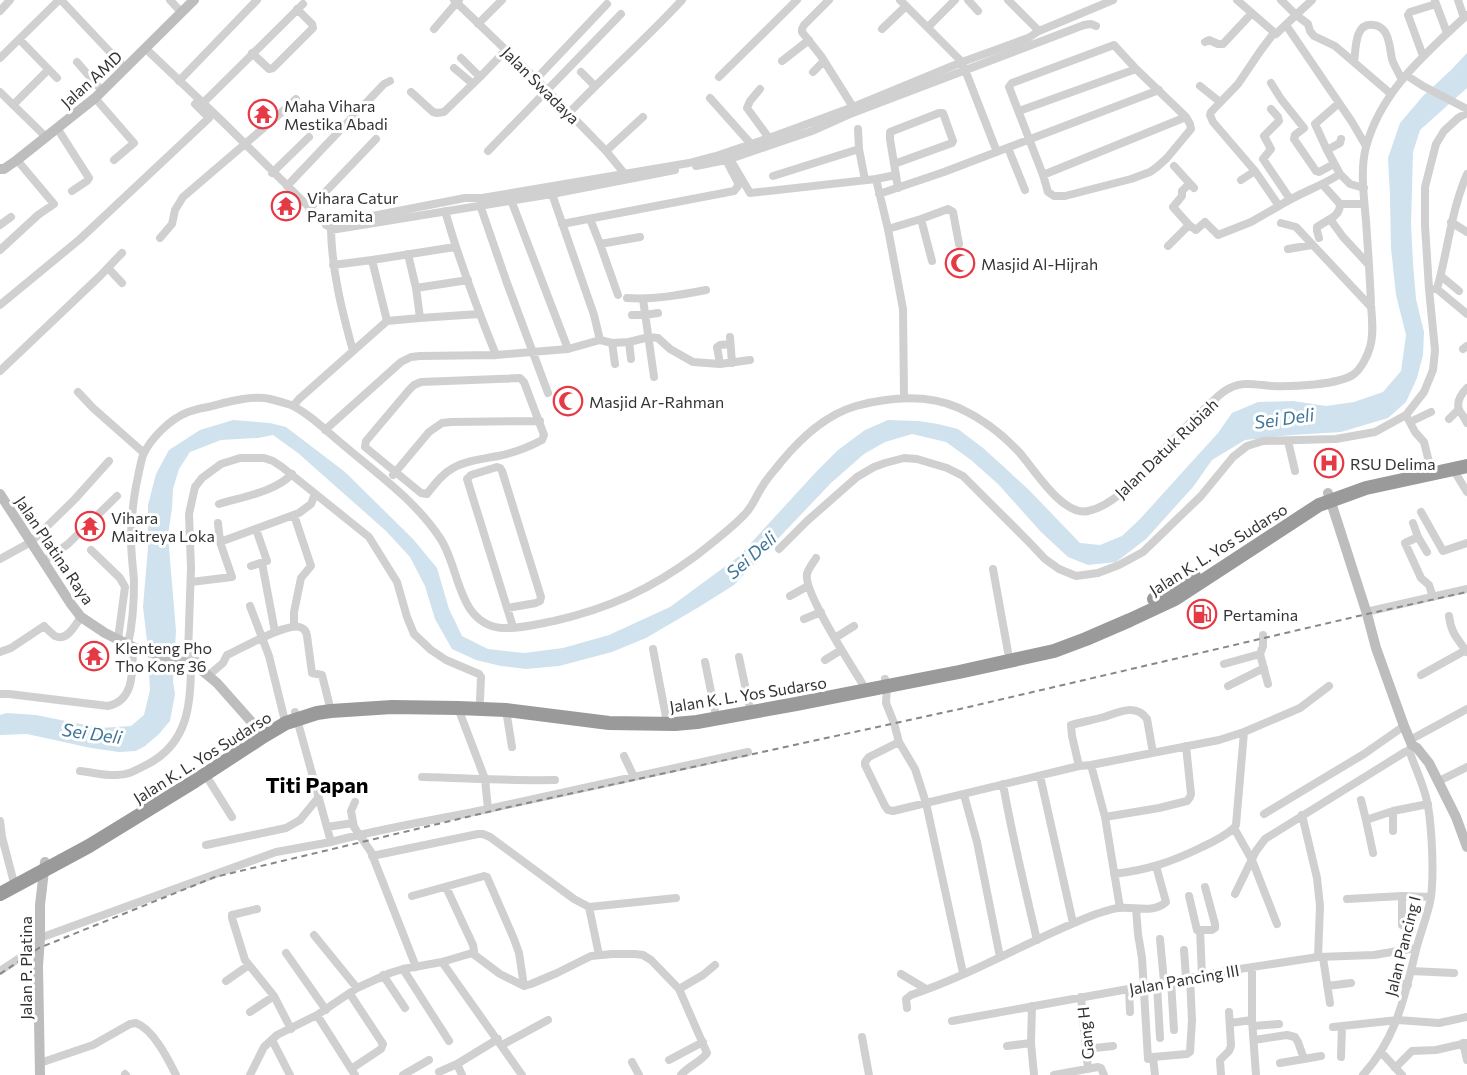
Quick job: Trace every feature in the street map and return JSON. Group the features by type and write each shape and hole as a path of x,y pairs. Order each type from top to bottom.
{"highway":[{"name":"Jalan K. L. Yos Sudarso","path":"0,894 262,733 286,723 292,716 317,705 480,700 617,715 666,717 714,711 862,683 886,683 1066,638 1165,593 1312,500 1366,488 1467,458"},
{"name":"Jalan K. L. Yos Sudarso","path":"1427,469 1460,468"},
{"name":"Jalan K. L. Yos Sudarso","path":"292,716 402,703 506,711 609,723 675,724 698,722 1054,651 1097,635 1175,599 1330,497"},
{"name":"Jalan K. L. Yos Sudarso","path":"0,886 89,846 205,774 262,733"}],"main road":[{"name":"Jalan AMD","path":"1,167 18,160 99,94 194,0"},
{"name":"Jalan Platina Raya","path":"0,494 81,617 93,626 131,645 197,668"},
{"name":"Jalan Pancing I","path":"1330,497 1376,648 1409,746 1423,753 1429,763 1456,817 1467,847"},
{"path":"197,668 262,733"},
{"name":"Jalan P. Platina","path":"40,1075 38,966 44,866"}],"street":[{"path":"0,10 10,0"},
{"path":"0,58 60,0 125,68"},
{"path":"170,0 181,12"},
{"path":"179,81 257,0"},
{"path":"478,24 502,0"},
{"path":"569,114 682,0"},
{"path":"719,77 797,0"},
{"path":"829,0 802,29 802,32 824,61 853,107"},
{"path":"928,27 955,0"},
{"path":"968,0 978,11"},
{"path":"1008,0 1039,31"},
{"path":"896,175 750,193 730,159 812,130 1113,0"},
{"path":"1237,0 1274,33"},
{"path":"1281,0 1308,24 1314,36 1335,46 1392,94"},
{"path":"1279,206 1255,171 1211,118 1211,112 1238,84 1274,33 1277,34 1296,15 1302,3 1312,0"},
{"path":"1458,0 1466,16"},
{"path":"434,30 457,1"},
{"name":"Jalan Swadaya","path":"457,1 606,151 624,173"},
{"path":"1423,56 1408,15 1410,12 1436,2 1447,33"},
{"path":"882,29 903,3 928,27 964,66 997,152"},
{"path":"536,79 607,4"},
{"path":"199,104 252,53 300,7 312,24 313,28 273,68 269,69 252,53"},
{"path":"1205,42 1209,40 1223,44 1252,13"},
{"path":"488,151 621,14"},
{"name":"Jalan Datuk Rubiah","path":"293,406 312,419 424,516 448,551 459,588 471,611 490,625 501,628 537,624 589,612 623,600 652,585 718,539 748,512 763,485 781,462 822,422 853,407 893,398 936,401 959,408 981,421 1017,451 1065,505 1075,512 1088,512 1104,505 1130,485 1201,412 1228,389 1244,383 1294,386 1324,383 1354,375 1370,351 1371,336 1370,265 1364,204 1366,146 1377,115 1404,77 1466,16"},
{"path":"329,227 465,198 482,198 689,163 770,138 1084,24 1096,26"},
{"path":"1286,25 1366,146"},
{"path":"1354,62 1359,32 1368,25 1376,26 1386,33 1392,50 1392,59 1404,77 1467,109"},
{"path":"20,39 57,78"},
{"path":"782,61 809,40"},
{"path":"1114,45 1159,90 1186,117 1191,129 1167,158 1150,172 1131,179 1065,196 1050,194 1028,139 1010,87 1011,83 1114,45"},
{"path":"0,305 81,239 209,118 179,81 146,48"},
{"path":"411,92 433,112 444,112 506,50"},
{"path":"461,58 480,77"},
{"path":"813,72 824,61"},
{"path":"77,62 134,143 114,160"},
{"path":"454,68 473,84"},
{"path":"1019,111 1136,69"},
{"path":"13,105 48,70"},
{"path":"581,72 595,86"},
{"path":"287,186 384,84 390,81"},
{"path":"1271,83 1304,128 1294,138 1316,171 1319,172 1334,164"},
{"path":"1200,86 1220,102"},
{"path":"760,89 747,108 770,138"},
{"path":"879,194 1159,90"},
{"path":"0,92 46,137"},
{"path":"710,98 751,144"},
{"path":"160,238 172,224 175,210 183,197 296,99"},
{"path":"1339,103 1315,124 1340,174 1350,184 1364,188"},
{"path":"199,104 244,144 329,227 333,265 353,351"},
{"path":"1271,109 1279,121 1264,136 1271,149 1263,159 1290,199"},
{"path":"894,164 952,144 953,141 942,113 939,112 890,132 894,164 898,188"},
{"path":"1408,418 1424,392 1433,370 1435,350 1433,289 1425,225 1425,187 1436,144 1444,131 1467,113"},
{"path":"606,151 644,117"},
{"path":"1043,175 1186,117"},
{"path":"57,128 89,178 72,191"},
{"path":"858,129 865,180"},
{"path":"273,173 309,137"},
{"path":"309,209 376,138"},
{"path":"1328,150 1340,143 1341,139"},
{"path":"1008,148 1025,190"},
{"path":"773,176 859,149"},
{"path":"0,250 38,215 54,204 18,160"},
{"path":"329,227 552,194 726,160 738,183 734,191 562,224"},
{"path":"1174,166 1192,186 1182,191 1182,196 1173,207 1196,230 1205,222 1218,235 1251,222 1340,174"},
{"path":"1241,180 1255,171"},
{"path":"1433,289 1441,276 1451,222 1467,174"},
{"path":"876,179 903,309 904,398"},
{"path":"1319,238 1317,227 1340,211 1340,204 1323,185"},
{"path":"552,194 594,315 600,340"},
{"path":"511,200 568,349"},
{"path":"1340,204 1364,204"},
{"path":"480,205 548,393"},
{"path":"888,229 948,208 952,210 959,244"},
{"path":"445,211 455,247 496,355"},
{"path":"0,225 11,217"},
{"path":"590,219 622,296 643,299 706,290"},
{"path":"921,219 933,261"},
{"path":"1330,219 1343,237 1370,265"},
{"path":"1451,222 1467,232"},
{"path":"1281,223 1296,227 1371,307"},
{"path":"1168,246 1190,225"},
{"path":"600,244 640,237"},
{"path":"1288,249 1312,245"},
{"path":"333,265 455,247"},
{"path":"0,371 122,253"},
{"path":"408,254 420,318"},
{"path":"372,260 387,321"},
{"path":"108,268 122,283"},
{"path":"1441,276 1460,291"},
{"path":"416,288 468,280"},
{"path":"1433,289 1466,312"},
{"path":"643,299 654,377"},
{"path":"632,315 658,313"},
{"path":"0,694 108,705 114,704 123,697 131,686 134,577 131,533 137,483 144,453 165,428 186,413 257,397 293,406 387,321 479,314"},
{"path":"325,430 392,369 407,359 420,356 496,355 568,349 600,340 612,343 629,342 649,337 658,338 670,349 693,362 720,364 750,360"},
{"path":"720,364 717,347 730,341 732,363"},
{"path":"629,342 631,359"},
{"path":"612,343 615,364"},
{"path":"520,378 524,382 544,435 540,441 501,456 474,461 454,468 427,494 421,493 395,472 366,449 365,443 409,390 421,382 520,378"},
{"path":"1467,388 1460,395 1459,409 1467,423"},
{"path":"78,392 144,453"},
{"path":"1449,419 1459,409"},
{"path":"779,549 857,477 885,463 904,458 918,459 947,468 963,477 1045,559 1059,569 1076,576 1098,573 1119,566 1143,552 1202,496 1233,457 1247,446 1263,441 1336,439 1375,432 1408,418 1431,412"},
{"path":"1408,418 1417,435 1424,442 1427,469"},
{"path":"388,483 429,432 441,423 540,421"},
{"path":"1288,441 1295,471"},
{"path":"80,771 117,775 131,772 156,760 179,735 188,711 191,686 200,665 188,654 191,582 189,514 195,487 202,478 221,464 231,460 268,459 292,474 373,542 398,582 414,634 446,660 480,674 480,700"},
{"path":"0,560 31,542 75,499 109,461"},
{"path":"507,608 536,603 541,597 502,471 497,467 471,475 467,479 507,608 513,627"},
{"path":"1460,468 1467,492"},
{"path":"219,504 273,487 292,474"},
{"path":"220,542 294,515 307,508 315,494"},
{"path":"44,561 68,544 117,496"},
{"path":"1421,512 1443,551 1467,543"},
{"path":"294,515 311,566 301,578 294,612 294,626"},
{"path":"191,582 232,577 220,542 218,523"},
{"path":"1413,523 1427,552"},
{"path":"251,566 267,561 256,529"},
{"path":"1418,537 1405,543 1421,578 1429,585 1433,597"},
{"path":"91,550 120,578 125,587 131,645"},
{"path":"816,558 807,573 808,586 841,650 862,683"},
{"path":"262,563 275,632"},
{"path":"993,569 1008,652"},
{"path":"790,596 808,586"},
{"path":"1366,612 1467,589"},
{"path":"249,606 292,716 331,842"},
{"path":"804,619 821,612"},
{"path":"1420,675 1466,651 1454,634 1449,616"},
{"path":"0,652 11,648 44,626 53,635 64,637 81,617"},
{"path":"197,668 223,663 227,656 262,638 294,626 300,627 305,631 312,673 322,675 329,703"},
{"path":"835,638 854,626"},
{"path":"1263,635 1260,654 1268,684"},
{"path":"653,649 666,717"},
{"path":"825,660 841,650"},
{"path":"1224,664 1260,654"},
{"path":"739,657 749,704"},
{"path":"705,662 714,711"},
{"path":"1228,686 1264,668"},
{"path":"886,683 886,703 899,742 915,769 926,803 963,973"},
{"path":"899,742 868,757 865,762 885,806 888,810 893,811 1079,766 1218,740 1244,732 1300,708 1329,686"},
{"path":"458,708 485,779 488,808"},
{"path":"1235,894 1258,846 1265,839 1467,709"},
{"path":"1079,766 1071,725 1125,710 1137,711 1147,719 1153,753"},
{"path":"506,711 512,747"},
{"path":"1264,814 1364,754 1404,726"},
{"path":"1114,874 1138,872 1178,859 1234,828 1244,732"},
{"path":"1105,817 1187,801 1191,794 1186,746"},
{"name":"Jalan Pancing I","path":"1364,1075 1381,1052 1398,1020 1431,897 1432,871 1428,804 1409,746"},
{"path":"0,971 40,941 276,852 748,752"},
{"path":"624,756 634,777"},
{"path":"1091,765 1105,817 1120,908"},
{"path":"1438,781 1467,767"},
{"path":"205,774 232,817"},
{"path":"1040,776 1073,923"},
{"path":"422,777 514,781 555,780"},
{"path":"1003,784 1036,940"},
{"path":"964,795 978,842 1000,957"},
{"path":"206,844 286,828 300,820 318,798"},
{"path":"1360,800 1372,853"},
{"path":"355,802 351,811 353,823 372,856 416,967"},
{"path":"1366,820 1393,811 1428,804"},
{"path":"1393,811 1393,831"},
{"path":"1302,815 1317,878 1320,906 1318,942 1330,1003"},
{"path":"0,820 13,879"},
{"path":"327,827 353,823"},
{"path":"1234,828 1252,860 1277,924"},
{"path":"372,856 483,834 574,899 589,907 676,898"},
{"path":"907,1008 906,999 908,997 1073,923 1120,908 1161,906 1166,902 1156,866"},
{"path":"412,896 484,876 489,879 519,953 524,986"},
{"path":"447,887 473,945 472,953"},
{"path":"1189,896 1197,930 1212,930 1215,926 1205,887"},
{"path":"1402,896 1402,925"},
{"path":"1347,899 1431,897"},
{"path":"589,907 599,955"},
{"path":"257,909 232,916 245,960 274,996 291,1029"},
{"path":"1136,909 1144,986 1148,1059 1190,1052 1192,1020 1184,950"},
{"path":"1200,930 1202,975"},
{"path":"314,935 357,988"},
{"path":"1160,939 1164,982 1174,1030"},
{"name":"Jalan Pancing III","path":"952,1021 1233,970 1320,958 1374,955 1417,946"},
{"path":"286,953 326,1010"},
{"path":"250,1075 264,1047 277,1035 326,1010 357,988 383,975 472,953"},
{"path":"472,953 501,974 524,986 591,956 643,955 658,966 679,988 707,1053 681,1075"},
{"path":"442,962 500,1042 519,1074"},
{"path":"679,988 703,975 715,964"},
{"path":"226,981 249,965"},
{"path":"1252,967 1252,1023 1256,1075"},
{"path":"403,969 449,1041"},
{"path":"1411,971 1454,973"},
{"path":"901,974 926,989"},
{"path":"383,975 405,1008"},
{"path":"1392,981 1408,985"},
{"path":"1160,1038 1164,982"},
{"path":"1327,986 1351,983"},
{"path":"1129,989 1130,1012"},
{"path":"317,1015 353,1072 381,1049 383,1044 350,994"},
{"path":"250,1012 274,996"},
{"name":"Gang H","path":"1081,997 1088,1069"},
{"path":"1032,1006 1031,1044 1034,1075"},
{"path":"1221,1075 1220,1060 1231,1046 1229,1012"},
{"path":"1341,1057 1337,1026 1398,1020 1439,1023 1467,1017"},
{"path":"439,1072 548,1020"},
{"path":"40,1063 93,1045 130,1024 136,1023 147,1029 165,1054 176,1075"},
{"path":"1230,1023 1279,1024"},
{"path":"1254,1040 1292,1035 1296,1038 1304,1059"},
{"path":"862,1037 869,1075"},
{"path":"272,1040 290,1075"},
{"path":"669,1060 703,1042"},
{"path":"1395,1068 1412,1051 1436,1050 1465,1043 1467,1060"},
{"path":"1007,1046 1031,1044"},
{"path":"1086,1049 1113,1046"},
{"path":"1381,1052 1402,1075"},
{"path":"1280,1063 1321,1056"},
{"path":"1153,1058 1155,1075"},
{"path":"403,1075 414,1072 429,1060"},
{"path":"632,1062 639,1075"},
{"path":"457,1064 462,1075"},
{"path":"1054,1075 1073,1074 1100,1067 1104,1075"}],"water":[{"name":"Sei Deli","path":"1467,53 1467,88 1420,130 1413,152 1411,224 1413,263 1416,299 1424,332 1423,355 1417,378 1406,402 1388,418 1341,432 1245,440 1212,460 1193,487 1146,539 1116,562 1088,565 1068,557 1041,532 998,484 971,460 946,442 912,434 885,442 864,454 831,483 734,585 646,638 612,652 559,666 526,669 501,666 476,660 452,649 435,619 425,586 410,557 386,531 298,453 273,435 221,440 190,452 179,469 173,489 168,535 176,631 173,682 175,694 170,721 159,734 136,751 119,752 91,748 27,734 0,735 0,715 7,713 36,715 100,728 131,726 144,715 150,690 143,607 148,547 148,505 156,474 169,450 200,430 233,420 270,423 286,427 345,472 413,539 437,568 449,609 462,636 488,649 524,653 563,648 609,635 670,607 738,557 838,450 865,430 888,420 919,421 958,429 983,448 1030,491 1080,543 1100,545 1122,536 1218,433 1232,413 1258,402 1293,401 1326,406 1354,402 1383,392 1401,371 1406,335 1396,295 1391,248 1388,158 1400,123 1423,96"}],"railway":[{"path":"0,974 39,948 215,877 509,807 960,709 1467,592"}],"place":[{"name":"Maha Vihara Mestika Abadi","path":"263,114"},
{"name":"Vihara Catur Paramita","path":"286,206"},
{"name":"Masjid Al-Hijrah","path":"960,263"},
{"name":"Masjid Ar-Rahman","path":"568,401"},
{"name":"RSU Delima","path":"1329,463"},
{"name":"Vihara Maitreya Loka","path":"90,526"},
{"name":"Pertamina","path":"1202,614"},
{"name":"Klenteng Pho Tho Kong 36","path":"94,656"}],"district":[{"name":"Titi Papan","path":"317,784"}]}
